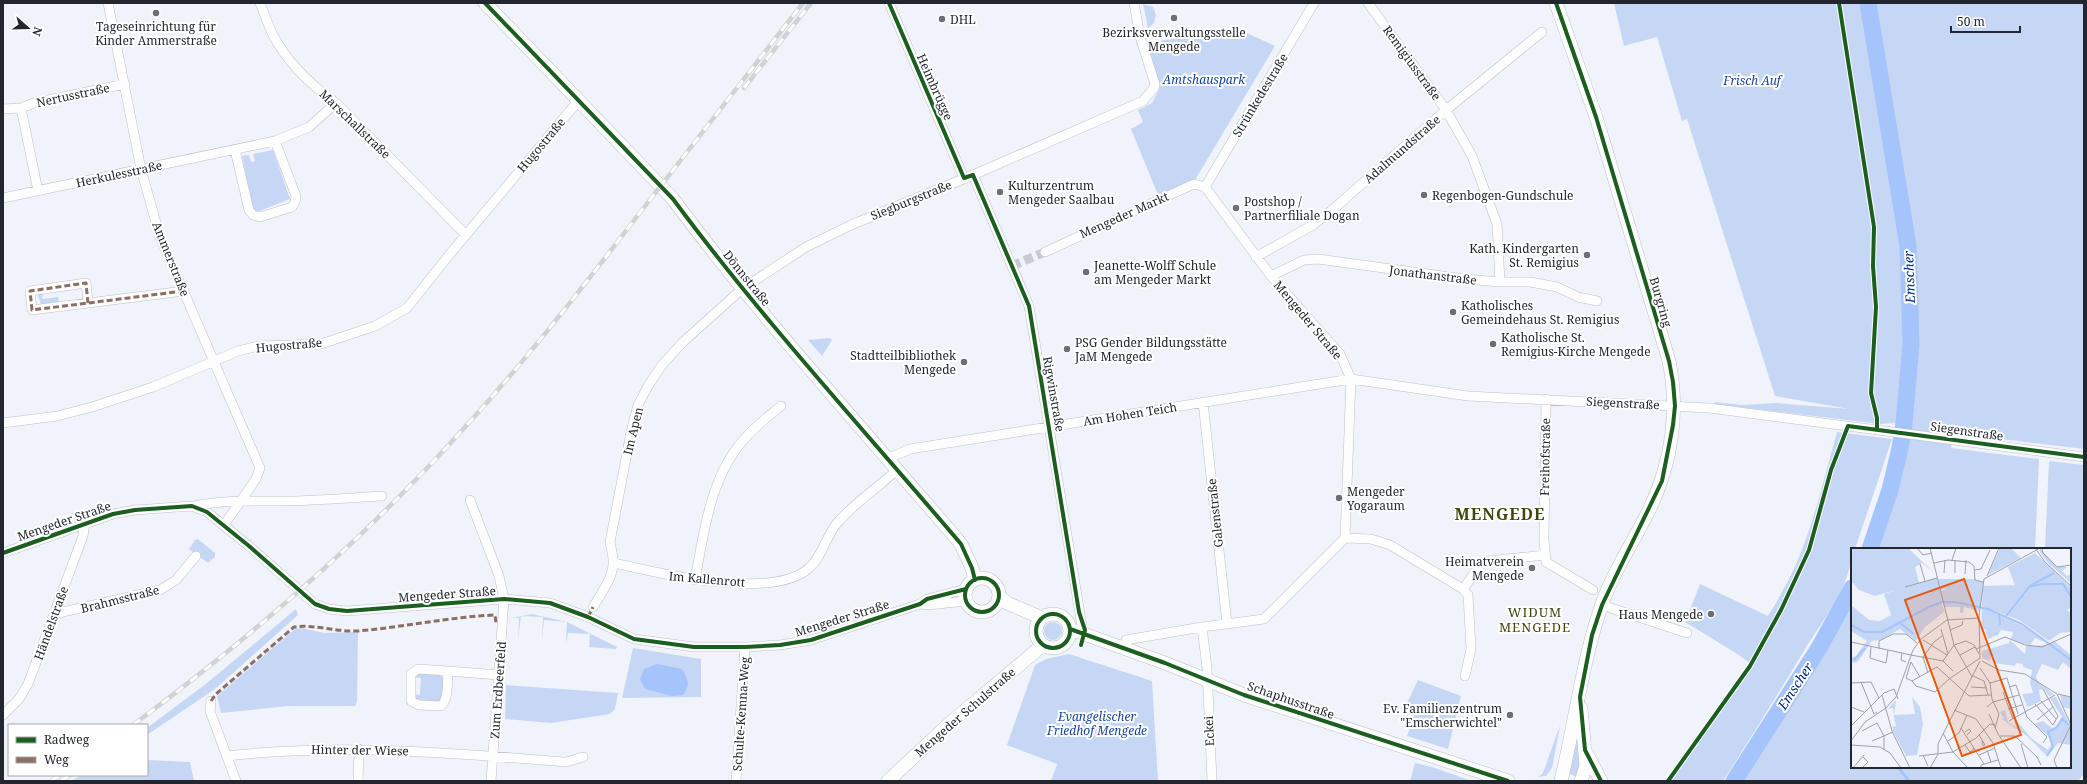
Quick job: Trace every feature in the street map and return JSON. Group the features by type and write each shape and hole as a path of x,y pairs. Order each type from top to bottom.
{"main road":[{"name":"Dönnstraße","path":"485,3 673,199 742,289 961,544 974,554 974,587 997,587 997,602"},
{"name":"Burgring","path":"1556,3 1596,117 1669,361 1675,406 1673,425 1662,481 1602,605 1590,642 1580,697"},
{"path":"974,587 976,611 986,612 997,602 1007,603 1039,623"},
{"path":"1048,615 1058,615 1066,620 1073,631 1065,643 1056,648 1042,645 1037,638 1039,623 1048,615"},
{"name":"Schaphusstraße","path":"1073,631 1100,639 1111,646 1165,663 1244,695 1356,733 1508,781"},
{"name":"Mengeder Schulstraße","path":"888,781 950,723 1042,645"},
{"path":"1580,697 1586,769 1581,781"},
{"path":"1561,781 1580,697"},
{"path":"1585,750 1601,781"}],"street":[{"name":"Ammerstraße","path":"108,3 141,170 160,237 260,468 256,478 224,525"},
{"name":"Marschallstraße","path":"260,3 273,34 288,58 323,94 336,103 466,235"},
{"name":"Heimbrügge","path":"889,3 969,176"},
{"name":"Siegburgstraße","path":"742,289 806,247 836,232 1143,101 1154,88 1154,78 1140,37 1134,3"},
{"name":"Strünkedestraße","path":"1205,187 1314,3"},
{"name":"Remigiusstraße","path":"1368,3 1446,110 1472,156 1497,224 1500,282"},
{"name":"Adalmundstraße","path":"1256,257 1313,225 1331,211 1446,110 1542,32"},
{"name":"Nertusstraße","path":"3,109 21,108 34,103 125,84"},
{"name":"Hugostraße","path":"3,423 57,416 92,407 153,387 238,351 259,346 321,344 375,326 407,308 579,100"},
{"name":"Herkulesstraße","path":"3,198 275,141 309,127 336,103"},
{"name":"Nertusstraße","path":"21,108 38,191"},
{"path":"235,150 249,210 254,215 260,217 292,206 295,202 296,196 275,141"},
{"name":"Rigwinstraße","path":"969,176 1029,306 1050,428 1073,631"},
{"name":"Mengeder Markt","path":"1045,252 1194,184 1205,187"},
{"name":"Mengeder Straße","path":"1205,187 1271,276 1340,354 1351,379 1345,538"},
{"name":"Jonathanstraße","path":"1271,276 1304,260 1318,260 1380,269 1500,282 1530,282 1550,285 1578,297 1597,301"},
{"path":"88,303 86,283 30,291 32,310 88,303 184,291"},
{"name":"Im Apen","path":"614,563 611,554 610,542 631,432 638,405 648,386 662,365 683,342 742,289"},
{"name":"Siegenstraße","path":"1351,379 1418,388 1454,395 1716,409 2084,457"},
{"name":"Am Hohen Teich","path":"888,459 910,449 1050,428 1351,379"},
{"name":"Freihofstraße","path":"1545,559 1546,399"},
{"name":"Galenstraße","path":"1203,402 1227,624"},
{"path":"696,580 708,514 716,489 726,467 748,435 781,406"},
{"name":"Im Kallenrott","path":"614,563 661,575 728,583 763,582 789,578 801,574 818,558 837,522 897,470"},
{"path":"192,506 210,502 241,500 280,501 382,496"},
{"name":"Mengeder Straße","path":"470,500 499,576 504,599"},
{"name":"Mengeder Straße","path":"3,553 113,514 135,510 192,506 207,512 224,525 310,600 321,607 347,611 504,599 550,603 562,606 634,639 694,647 780,645 811,640 920,604 928,605 974,587"},
{"name":"Händelstraße","path":"3,715 19,699 28,684 83,536 85,523"},
{"path":"1126,640 1202,626 1251,622 1264,619 1270,615 1345,538 1371,540 1390,545 1463,589 1468,595 1471,648 1465,676"},
{"name":"Brahmsstraße","path":"54,614 160,590 176,580 196,556"},
{"path":"1463,589 1481,564 1487,562 1545,559 1593,590"},
{"path":"593,607 611,575 614,563"},
{"name":"Zum Erdbeerfeld","path":"491,781 504,599"},
{"path":"1602,605 1687,633"},
{"path":"1202,626 1207,680"},
{"name":"Schulte-Kemna-Weg","path":"736,781 745,647"},
{"path":"448,671 445,703 441,706 419,706 411,701 411,674 414,670 418,669 448,671 499,675"},
{"name":"Eckei","path":"1207,680 1212,781"},
{"path":"210,701 210,711 236,781"},
{"path":"358,781 359,749"},
{"name":"Hinter der Wiese","path":"227,756 278,750 359,749 493,756 566,762 583,757"}],"green space":[{"name":"Frisch Auf","path":"1614,3 2084,3 2084,449 1952,433 1951,448 2039,459 2035,548 1870,548 1894,473 1906,409 1910,333 1909,295 1896,423 1880,424 1714,404 1716,402 1742,405 1776,403 1849,409 1775,396 1687,119 1682,121 1657,37 1624,46"},
{"path":"1143,4 1153,7 1156,15 1154,23 1148,28"},
{"name":"Amtshauspark","path":"1238,29 1275,46 1195,180 1158,195 1131,129 1143,122 1138,110 1152,103 1160,88 1146,43"},
{"path":"273,150 290,199 257,212 253,208 242,156 249,155 251,162 255,161 253,154"},
{"path":"43,292 42,299 58,297 59,302 41,304 38,295"},
{"path":"829,338 832,340 822,356 808,340"},
{"path":"1837,432 1892,439 1855,548 1851,548 1851,562 1842,589 1828,614 1723,781 1671,781 1752,665 1739,655 1685,622 1700,584 1768,616 1797,563 1818,503"},
{"path":"2049,461 2084,465 2084,774 2078,781 1734,781 1819,648 1851,590 1851,768 2071,768 2071,548 2045,548"},
{"path":"198,539 215,553 215,557 208,563 189,549 195,540"},
{"path":"296,609 298,615 215,689 148,734 148,727 207,683"},
{"path":"532,614 567,622 544,620 542,641 543,617 522,616"},
{"path":"521,616 518,639 519,618 512,618"},
{"path":"567,622 617,647 616,649 589,647 590,634 568,633 566,643"},
{"path":"1049,622 1057,622 1062,627 1060,638 1057,640 1049,640 1044,635 1044,627"},
{"path":"302,628 324,633 358,632 357,702 355,706 289,706 221,713 217,696 295,629"},
{"path":"633,648 701,659 701,697 622,698"},
{"name":"Evangelischer Friedhof Mengede","path":"1069,654 1152,681 1158,781 1051,781 1057,764 1007,745 1035,665 1046,659"},
{"path":"420,673 438,674 444,678 443,696 439,702 415,699 413,694 420,695 421,678 414,677"},
{"path":"1418,680 1461,696 1448,749 1407,736 1415,713 1404,709"},
{"path":"506,685 618,693 615,709 610,714 551,723 505,719"},
{"path":"1560,726 1552,768 1546,776 1538,777 1542,774"},
{"path":"1577,735 1583,750 1579,778 1568,773"},
{"path":"148,760 190,762 194,781 72,781 80,776 148,776"},
{"path":"1415,763 1432,767 1472,781 1410,781"}],"water":[{"path":"657,664 682,669 688,682 687,688 683,695 672,696 645,689 640,679 644,669"}],"waterway":[{"name":"Emscher","path":"1868,3 1908,246 1911,344 1904,424 1900,448 1890,490 1870,548"},
{"name":"Emscher","path":"1734,781 1819,648 1851,590"},
{"name":"Emscher","path":"1837,617 1842,621"},
{"path":"1899,768 1909,781"}],"tunnel":[{"path":"1012,266 1045,252"}],"railway":[{"path":"134,724 249,634 323,570 394,502 456,437 509,377 561,314 803,3"},
{"path":"744,88 811,3"},
{"path":"51,781 58,776"},
{"path":"61,781 68,776"}],"marked path":[{"path":"88,303 86,283 30,291 32,310 184,291"},
{"path":"588,617 593,607"},
{"path":"211,701 216,694 294,627 309,626 358,631 495,615 496,623"}],"cycle path":[{"path":"485,3 673,199 742,288 961,544 972,568 975,580"},
{"path":"889,3 964,178 973,175 1029,306 1079,612 1085,630 1081,645"},
{"path":"1556,3 1596,117 1669,361 1675,406 1673,425 1662,481 1602,605 1592,635 1580,697 1585,750 1601,781"},
{"path":"1839,3 1874,227 1873,266 1876,307 1871,393 1877,418 1877,430"},
{"path":"1668,781 1750,666 1781,610 1809,550 1831,470 1848,426 2084,457"},
{"path":"3,553 113,514 135,510 192,506 207,512 249,546 315,604 329,609 347,611 504,599 550,603 588,617 634,639 694,647 780,645 811,640 920,604 927,599 966,589"},
{"path":"985,578 994,583 998,588 999,595 998,602 994,607 989,611 979,612 975,611 966,602 965,592 966,588 975,579 985,578"},
{"path":"1056,614 1065,619 1069,624 1070,631 1069,638 1065,643 1060,647 1050,648 1046,647 1037,638 1036,628 1037,624 1046,615 1056,614"},
{"path":"1070,629 1165,663 1244,695 1508,781"}],"place":[{"name":"Tageseinrichtung für Kinder Ammerstraße","path":"156,13"},
{"name":"Bezirksverwaltungsstelle Mengede","path":"1174,18"},
{"name":"DHL","path":"942,19"},
{"name":"Kulturzentrum Mengeder Saalbau","path":"1000,192"},
{"name":"Regenbogen-Gundschule","path":"1424,195"},
{"name":"Postshop / Partnerfiliale Dogan","path":"1236,208"},
{"name":"Kath. Kindergarten St. Remigius","path":"1587,255"},
{"name":"Jeanette-Wolff Schule am Mengeder Markt","path":"1086,272"},
{"name":"Katholisches Gemeindehaus St. Remigius","path":"1453,312"},
{"name":"Katholische St. Remigius-Kirche Mengede","path":"1493,344"},
{"name":"PSG Gender Bildungsstätte JaM Mengede","path":"1067,349"},
{"name":"Stadtteilbibliothek Mengede","path":"964,362"},
{"name":"Mengeder Yogaraum","path":"1339,498"},
{"name":"Heimatverein Mengede","path":"1532,568"},
{"name":"Haus Mengede","path":"1711,614"},
{"name":"Ev. Familienzentrum \"Emscherwichtel\"","path":"1510,715"}],"district":[{"name":"MENGEDE","path":"1500,514"},
{"name":"WIDUM MENGEDE","path":"1535,620"}]}
